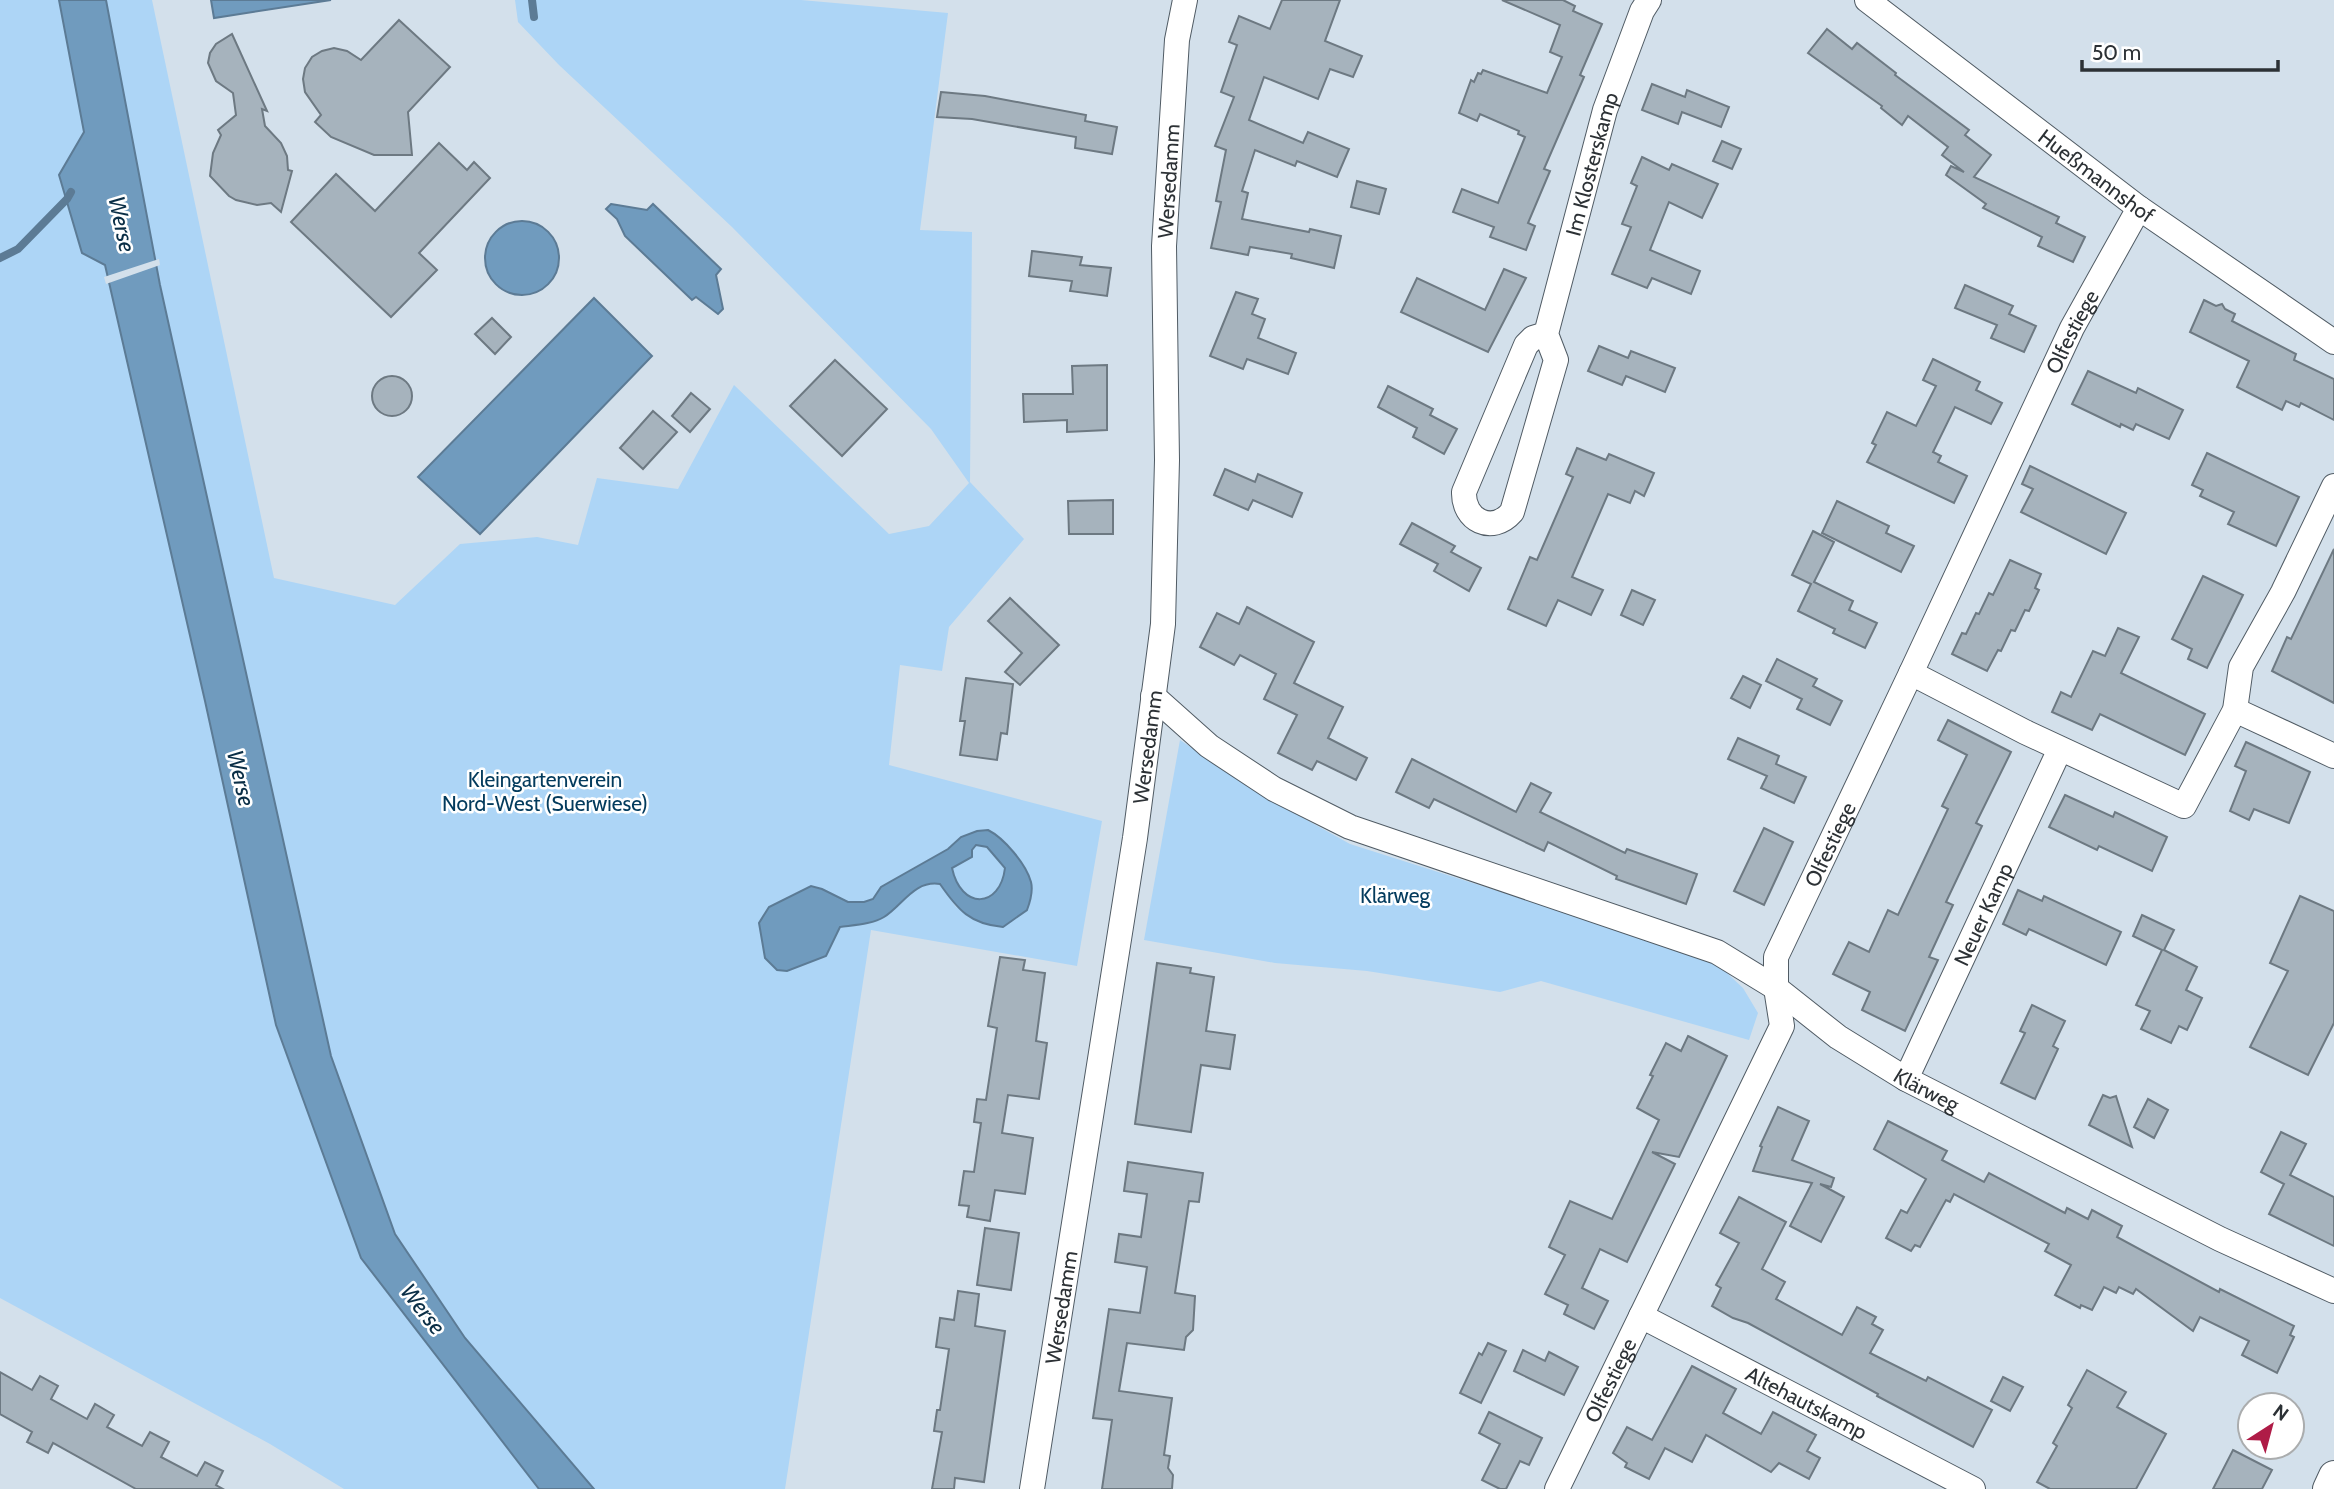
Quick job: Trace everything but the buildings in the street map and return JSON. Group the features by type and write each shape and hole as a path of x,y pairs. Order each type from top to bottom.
{"street":[{"name":"Wersedamm","path":"1032,1489 1135,838 1163,624 1167,474 1164,246 1177,40 1185,0"},
{"name":"Im Klosterskamp","path":"1546,334 1533,338 1527,345 1464,492 1464,505 1470,515 1493,525 1505,521 1512,512 1556,360 1546,334 1605,110 1642,11 1649,0"},
{"name":"Hueßmannshof","path":"1867,0 2139,208 2334,342"},
{"name":"Olfestiege","path":"1557,1489 1782,1026 1776,988 1776,957 1912,673 2072,328 2139,208"},
{"path":"1912,673 2060,749 2183,806 2235,710 2241,667 2283,593 2334,486"},
{"name":"Klärweg","path":"1153,696 1209,746 1274,789 1350,827 1717,953 1776,988 1838,1037 1906,1079 2208,1233 2334,1291"},
{"path":"2235,710 2334,756"},
{"name":"Neuer Kamp","path":"1906,1079 2060,749"},
{"name":"Altehautskamp","path":"1641,1316 1973,1489"},
{"path":"2328,1489 2334,1476"}],"green space":[{"path":"0,0 59,0 84,132 59,175 82,253 105,265 276,1025 361,1258 539,1489 344,1489 270,1444 0,1298"},
{"name":"Kleingartenverein Nord-West (Suerwiese)","path":"106,0 152,0 274,578 395,605 460,544 537,537 578,545 597,478 678,489 734,385 889,534 929,526 969,483 931,429 732,227 559,65 518,22 515,0 801,0 948,13 920,230 972,232 970,482 1024,539 949,627 942,671 900,665 889,765 1102,821 1077,966 871,930 785,1489 594,1489 465,1338 395,1234 331,1056 160,285","holes":["961,837 1010,846 1003,927 956,907 940,884 926,883 903,899 883,918 840,927 765,958 759,923 769,907 811,886 848,902 864,902 873,899 882,887 948,849"]},
{"path":"1180,740 1269,799 1350,844 1712,959 1743,988 1758,1013 1749,1040 1541,981 1500,992 1367,971 1275,963 1144,940"},
{"path":"976,845 987,847 1005,868 1002,881 991,895 972,899 959,885 952,867 972,857 972,850"}],"water":[{"name":"Werse","path":"59,0 106,0 160,285 331,1056 395,1234 465,1338 594,1489 539,1489 361,1258 276,1025 105,265 82,253 59,175 84,132"},
{"path":"211,0 331,0 214,18"},
{"path":"611,204 647,210 653,204 721,269 716,275 723,309 718,314 696,297 692,300 625,236 617,219 606,209"},
{"path":"522,221 536,224 548,232 556,244 559,258 556,272 548,284 536,292 522,295 508,292 496,284 488,272 485,258 488,244 496,232 508,224"},
{"path":"594,298 652,356 480,534 418,477"},
{"path":"988,830 1001,839 1019,860 1031,882 1027,910 1003,927 973,919 959,908 940,884 931,884 909,894 880,919 840,927 826,956 787,971 777,970 765,958 759,923 769,907 811,886 848,902 873,899 881,887 948,849 961,837","holes":["976,845 987,847 1005,868 1002,881 988,897 971,897 957,882 952,868 972,857 972,850"]}],"pier":[{"path":"159,259 160,265 106,284 104,277"}],"waterway":[{"path":"532,0 534,17"},
{"path":"0,258 18,249 71,192"}]}
